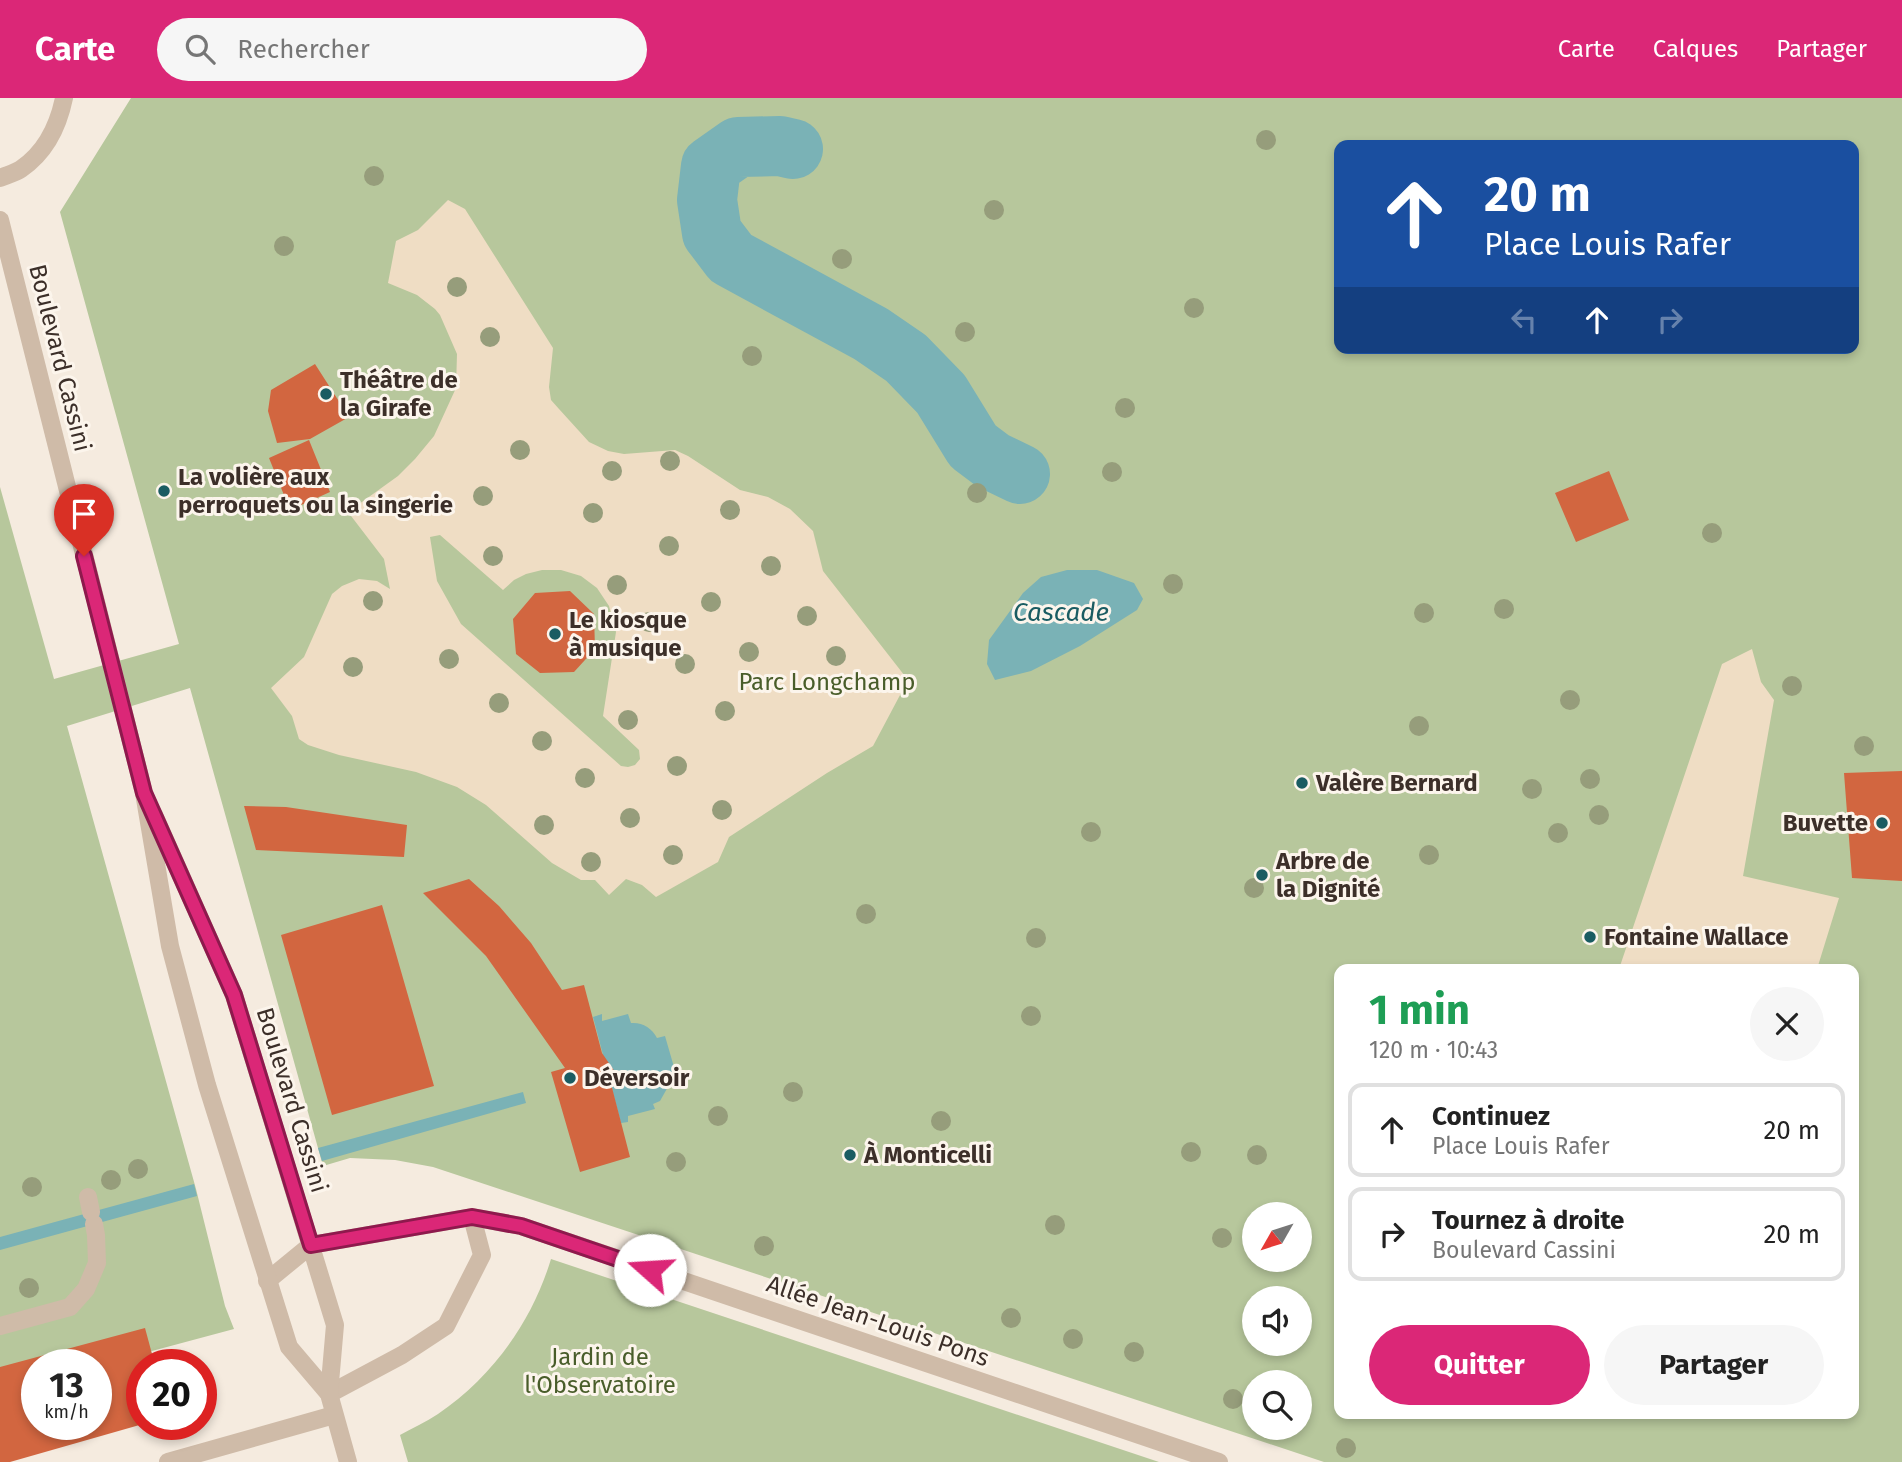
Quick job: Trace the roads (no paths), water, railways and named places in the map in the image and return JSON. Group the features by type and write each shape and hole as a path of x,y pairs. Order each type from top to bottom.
{"street":[{"path":"0,178 20,169 44,147 60,119 64,98"},
{"name":"Boulevard Cassini","path":"0,220 144,793 170,947 207,1085 289,1347 329,1394"},
{"name":"Boulevard Cassini","path":"144,793 234,995 311,1245 335,1325 329,1394 348,1462"},
{"path":"0,1326 70,1307 86,1289 97,1263 96,1235 91,1211"},
{"path":"267,1281 311,1245 472,1217 482,1255 446,1326 402,1355 329,1394"},
{"name":"Allée Jean-Louis Pons","path":"472,1217 521,1226 1219,1462"},
{"path":"168,1462 334,1415"}],"water":[{"name":"Cascade","path":"1067,570 1097,570 1134,583 1143,599 1137,610 1080,646 1031,671 995,680 987,664 989,640 1023,593 1041,577"},
{"path":"602,1014 602,1021 628,1014 631,1023 646,1026 657,1038 665,1036 676,1074 667,1077 669,1085 660,1101 653,1104 655,1109 628,1116 628,1122 621,1123 593,1017"},
{"path":"523,1092 526,1103 322,1161 318,1148"},
{"path":"194,1184 197,1196 0,1250 0,1237"}],"waterway":[{"path":"793,149 780,146 738,147 711,166 707,200 712,233 731,258 871,334 906,358 941,394 973,446 993,461 1020,474"}],"place":[{"name":"Théâtre de la Girafe","path":"326,394"},
{"name":"La volière aux perroquets ou la singerie","path":"164,491"},
{"name":"Le kiosque à musique","path":"555,634"},
{"name":"Valère Bernard","path":"1302,783"},
{"name":"Buvette","path":"1882,823"},
{"name":"Arbre de la Dignité","path":"1262,875"},
{"name":"Fontaine Wallace","path":"1590,937"},
{"name":"Déversoir","path":"570,1078"},
{"name":"À Monticelli","path":"850,1155"}],"park label":[{"name":"Parc Longchamp","path":"827,682"},
{"name":"Jardin de l'Observatoire","path":"600,1371"}]}
